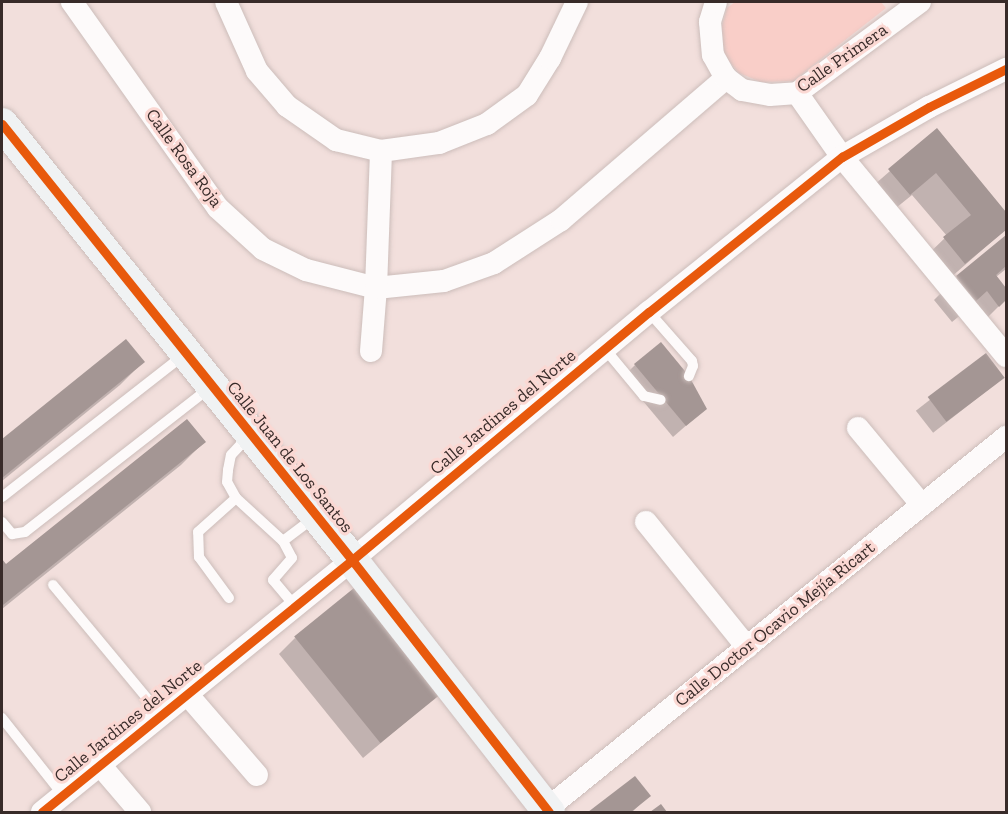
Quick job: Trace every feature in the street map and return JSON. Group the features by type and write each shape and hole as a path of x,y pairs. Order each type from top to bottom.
{"street":[{"name":"Calle Rosa Roja","path":"72,2 218,208 263,249 306,270 376,288 444,281 495,263 561,220 726,78"},
{"path":"226,2 257,71 287,106 336,140 381,150 439,143 487,124 527,95 550,58 576,2"},
{"path":"716,2 710,22 713,55 726,78"},
{"name":"Calle Primera","path":"726,78 742,90 770,95 797,93 920,2"},
{"name":"Calle Jardines del Norte","path":"42,813 352,560 649,312 842,157 929,107 1006,69"},
{"path":"797,93 842,157 1006,356"},
{"name":"Calle Juan de Los Santos","path":"2,124 352,560 546,812"},
{"path":"371,351 376,288 381,150"},
{"path":"858,428 922,505"},
{"name":"Calle Doctor Ocavio Mejía Ricart","path":"546,812 1006,437"},
{"path":"645,522 747,647"},
{"path":"187,694 257,775"},
{"path":"100,765 140,813"}],"lane":[{"path":"649,312 692,361 693,366 689,376"},
{"path":"604,349 644,396 662,400"},
{"path":"2,497 186,354"},
{"path":"2,522 12,534 25,532 212,386"},
{"path":"250,434 231,455 227,482 236,498 283,541 292,558 273,580 295,606"},
{"path":"229,598 199,557 197,541 198,532 236,498"},
{"path":"283,541 316,516"},
{"path":"53,585 161,715"},
{"path":"2,718 63,795"}],"shaded area":[{"path":"735,2 881,2 886,8 793,81 761,82 739,73 724,55 722,26 727,8"}],"building":[{"path":"937,128 1006,212 1006,230 965,264 943,237 971,215 936,173 910,195 888,169"},
{"path":"1006,235 1006,266 996,275 1006,288 1006,300 999,307 987,291 976,301 956,276"},
{"path":"126,339 145,362 2,478 2,439"},
{"path":"661,342 689,376 707,409 686,426 634,364"},
{"path":"986,353 1005,378 946,422 928,397"},
{"path":"187,419 206,442 3,605 2,559 6,564"},
{"path":"354,588 440,694 380,743 294,636"},
{"path":"635,776 651,796 631,812 588,812"},
{"path":"661,804 667,812 650,812"}],"cycle path":[{"path":"42,812 352,560 649,312 842,157 929,107 1006,69"},
{"path":"2,124 352,560 549,812"}]}
